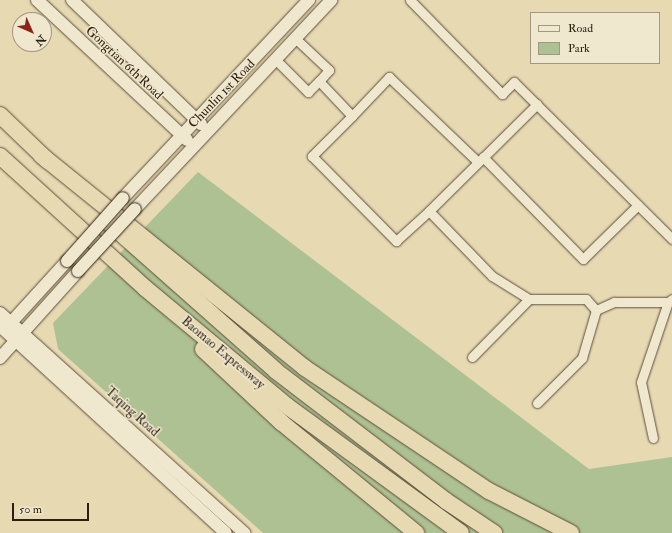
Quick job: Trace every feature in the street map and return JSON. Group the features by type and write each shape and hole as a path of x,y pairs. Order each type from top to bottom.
{"highway":[{"name":"Baomao Expressway","path":"0,115 140,254 276,371 446,501 494,533"},
{"path":"41,155 305,368 552,533"},
{"name":"Baomao Expressway","path":"0,156 81,231 287,406 461,533"},
{"path":"81,231 281,422 416,533"},
{"path":"489,492 571,533"}],"street":[{"name":"Gongtian 6th Road","path":"37,0 192,146"},
{"name":"Gongtian 6th Road","path":"72,0 207,130"},
{"name":"Chunlin 1st Road","path":"4,329 181,134 309,0"},
{"name":"Chunlin 1st Road","path":"0,358 192,146 331,0"},
{"path":"410,0 502,94 514,82 672,239"},
{"path":"275,60 308,92 329,70 295,38"},
{"path":"537,104 481,160 429,211 396,241 312,156 389,77 481,160 583,259 638,205"},
{"path":"319,81 352,116"},
{"path":"429,211 492,276 529,300 586,299 596,310"},
{"path":"472,357 529,300"},
{"path":"537,403 582,358 596,310 614,302 670,300 641,382 653,438"},
{"name":"Taqing Road","path":"0,313 4,329 20,337 244,533"},
{"name":"Taqing Road","path":"20,337 226,533"}],"green space":[{"path":"198,172 589,469 672,457 672,533 263,533 58,349 53,323"}]}
